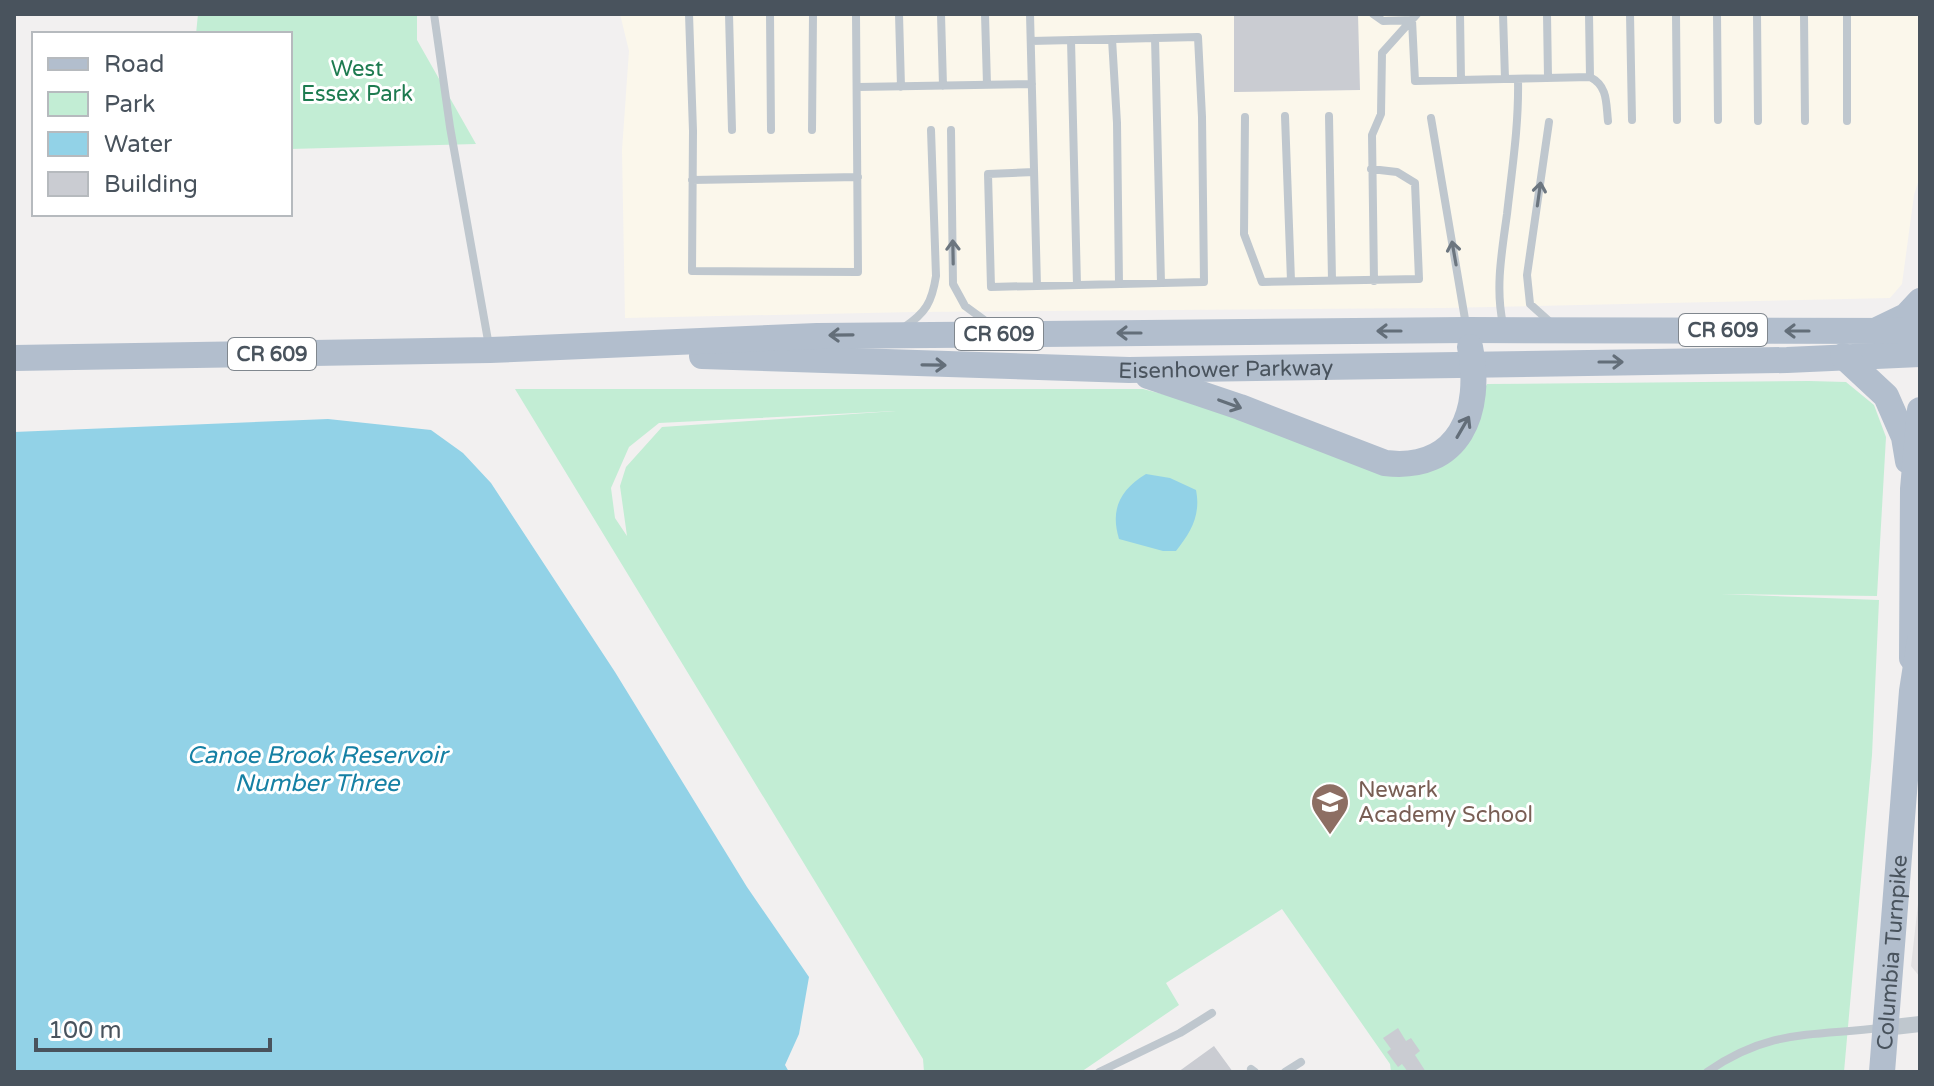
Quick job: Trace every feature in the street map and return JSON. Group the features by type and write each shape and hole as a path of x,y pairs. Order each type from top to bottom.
{"main road":[{"path":"1875,331 1906,316 1920,301"},
{"name":"Eisenhower Parkway","path":"14,358 531,349 817,336 1467,330 1506,334 1571,330 1920,331"},
{"path":"1129,370 1240,407 1385,463 1401,465 1430,459 1444,451 1464,429 1473,400 1473,363 1467,330"},
{"name":"Eisenhower Parkway","path":"531,349 1129,370 1473,363 1528,358 1787,360 1920,354"},
{"path":"1843,356 1886,396 1904,437 1913,489"},
{"name":"Columbia Turnpike","path":"1882,1072 1912,691 1913,489 1920,410"},
{"name":"Columbia Turnpike","path":"1912,691 1920,640"}],"street":[{"path":"1885,1028 1920,1024"}],"lane":[{"path":"434,14 450,127 490,350"},
{"path":"689,14 692,271 858,272 856,14"},
{"path":"729,14 732,130"},
{"path":"770,14 771,130"},
{"path":"812,130 813,14"},
{"path":"899,14 901,87"},
{"path":"941,14 943,86"},
{"path":"985,14 987,85"},
{"path":"1030,14 1037,286"},
{"path":"1373,14 1383,21 1414,17"},
{"path":"1460,14 1461,80"},
{"path":"1503,14 1505,79"},
{"path":"1547,14 1548,78"},
{"path":"1589,14 1590,77"},
{"path":"1630,14 1632,120"},
{"path":"1676,14 1677,120"},
{"path":"1717,14 1718,120"},
{"path":"1757,14 1758,121"},
{"path":"1804,14 1805,121"},
{"path":"1847,14 1847,121"},
{"path":"1414,17 1415,81 1590,77 1598,81 1605,92 1608,121"},
{"path":"1374,281 1372,135 1381,114 1382,53 1414,17"},
{"path":"1031,41 1198,37 1204,282 991,287 988,174 1034,172"},
{"path":"1155,38 1161,283"},
{"path":"1112,39 1117,123 1119,284"},
{"path":"1071,40 1077,285"},
{"path":"1506,334 1498,303 1518,123 1518,79"},
{"path":"858,87 1032,84"},
{"path":"1285,116 1291,281"},
{"path":"1329,116 1332,280"},
{"path":"1245,117 1244,234 1262,282 1419,279 1415,183 1397,172 1371,169"},
{"path":"1431,118 1467,330"},
{"path":"1549,122 1527,275 1528,289 1530,304 1546,320 1571,330"},
{"path":"893,335 917,319 933,299 936,276 931,130"},
{"path":"951,130 953,284 965,306 1005,334"},
{"path":"692,180 858,177"},
{"path":"1099,1072 1180,1033 1212,1013"},
{"path":"1707,1072 1725,1060 1774,1039 1803,1033 1885,1028"},
{"path":"1285,1072 1301,1062"}],"shaded area":[{"path":"620,14 1920,14 1920,176 1914,195 1902,284 1890,298 1443,308 914,312 625,318 622,150 629,51"},
{"path":"1920,886 1920,977 1911,966"}],"green space":[{"name":"West Essex Park","path":"198,14 417,14 417,40 476,144 292,149 292,32 196,32"},
{"name":"Newark Academy School","path":"1846,382 1874,405 1886,437 1877,596 1721,594 1879,600 1872,755 1844,1072 1391,1072 1390,1064 1282,909 1166,983 1179,1005 1081,1072 924,1072 923,1059 515,389 1143,389 1208,406 1379,473 1451,460 1487,384","holes":["896,411 662,427 626,467 620,486 627,536 615,518 611,488 629,447 659,423"]}],"water":[{"name":"Canoe Brook Reservoir Number Three","path":"328,419 431,430 463,453 491,483 615,672 747,887 809,977 799,1034 785,1065 789,1072 14,1072 14,432"},
{"path":"1146,474 1170,478 1196,490 1194,523 1176,551 1163,551 1119,539 1116,518 1119,501"}],"building":[{"path":"1234,14 1358,14 1360,90 1234,92"},
{"path":"1398,1028 1406,1041 1411,1038 1420,1051 1415,1055 1426,1072 1408,1072 1402,1064 1398,1067 1387,1052 1391,1049 1383,1038"},
{"path":"1214,1046 1233,1072 1178,1072"}],"place":[{"name":"Newark Academy School","path":"1330,836"}]}
